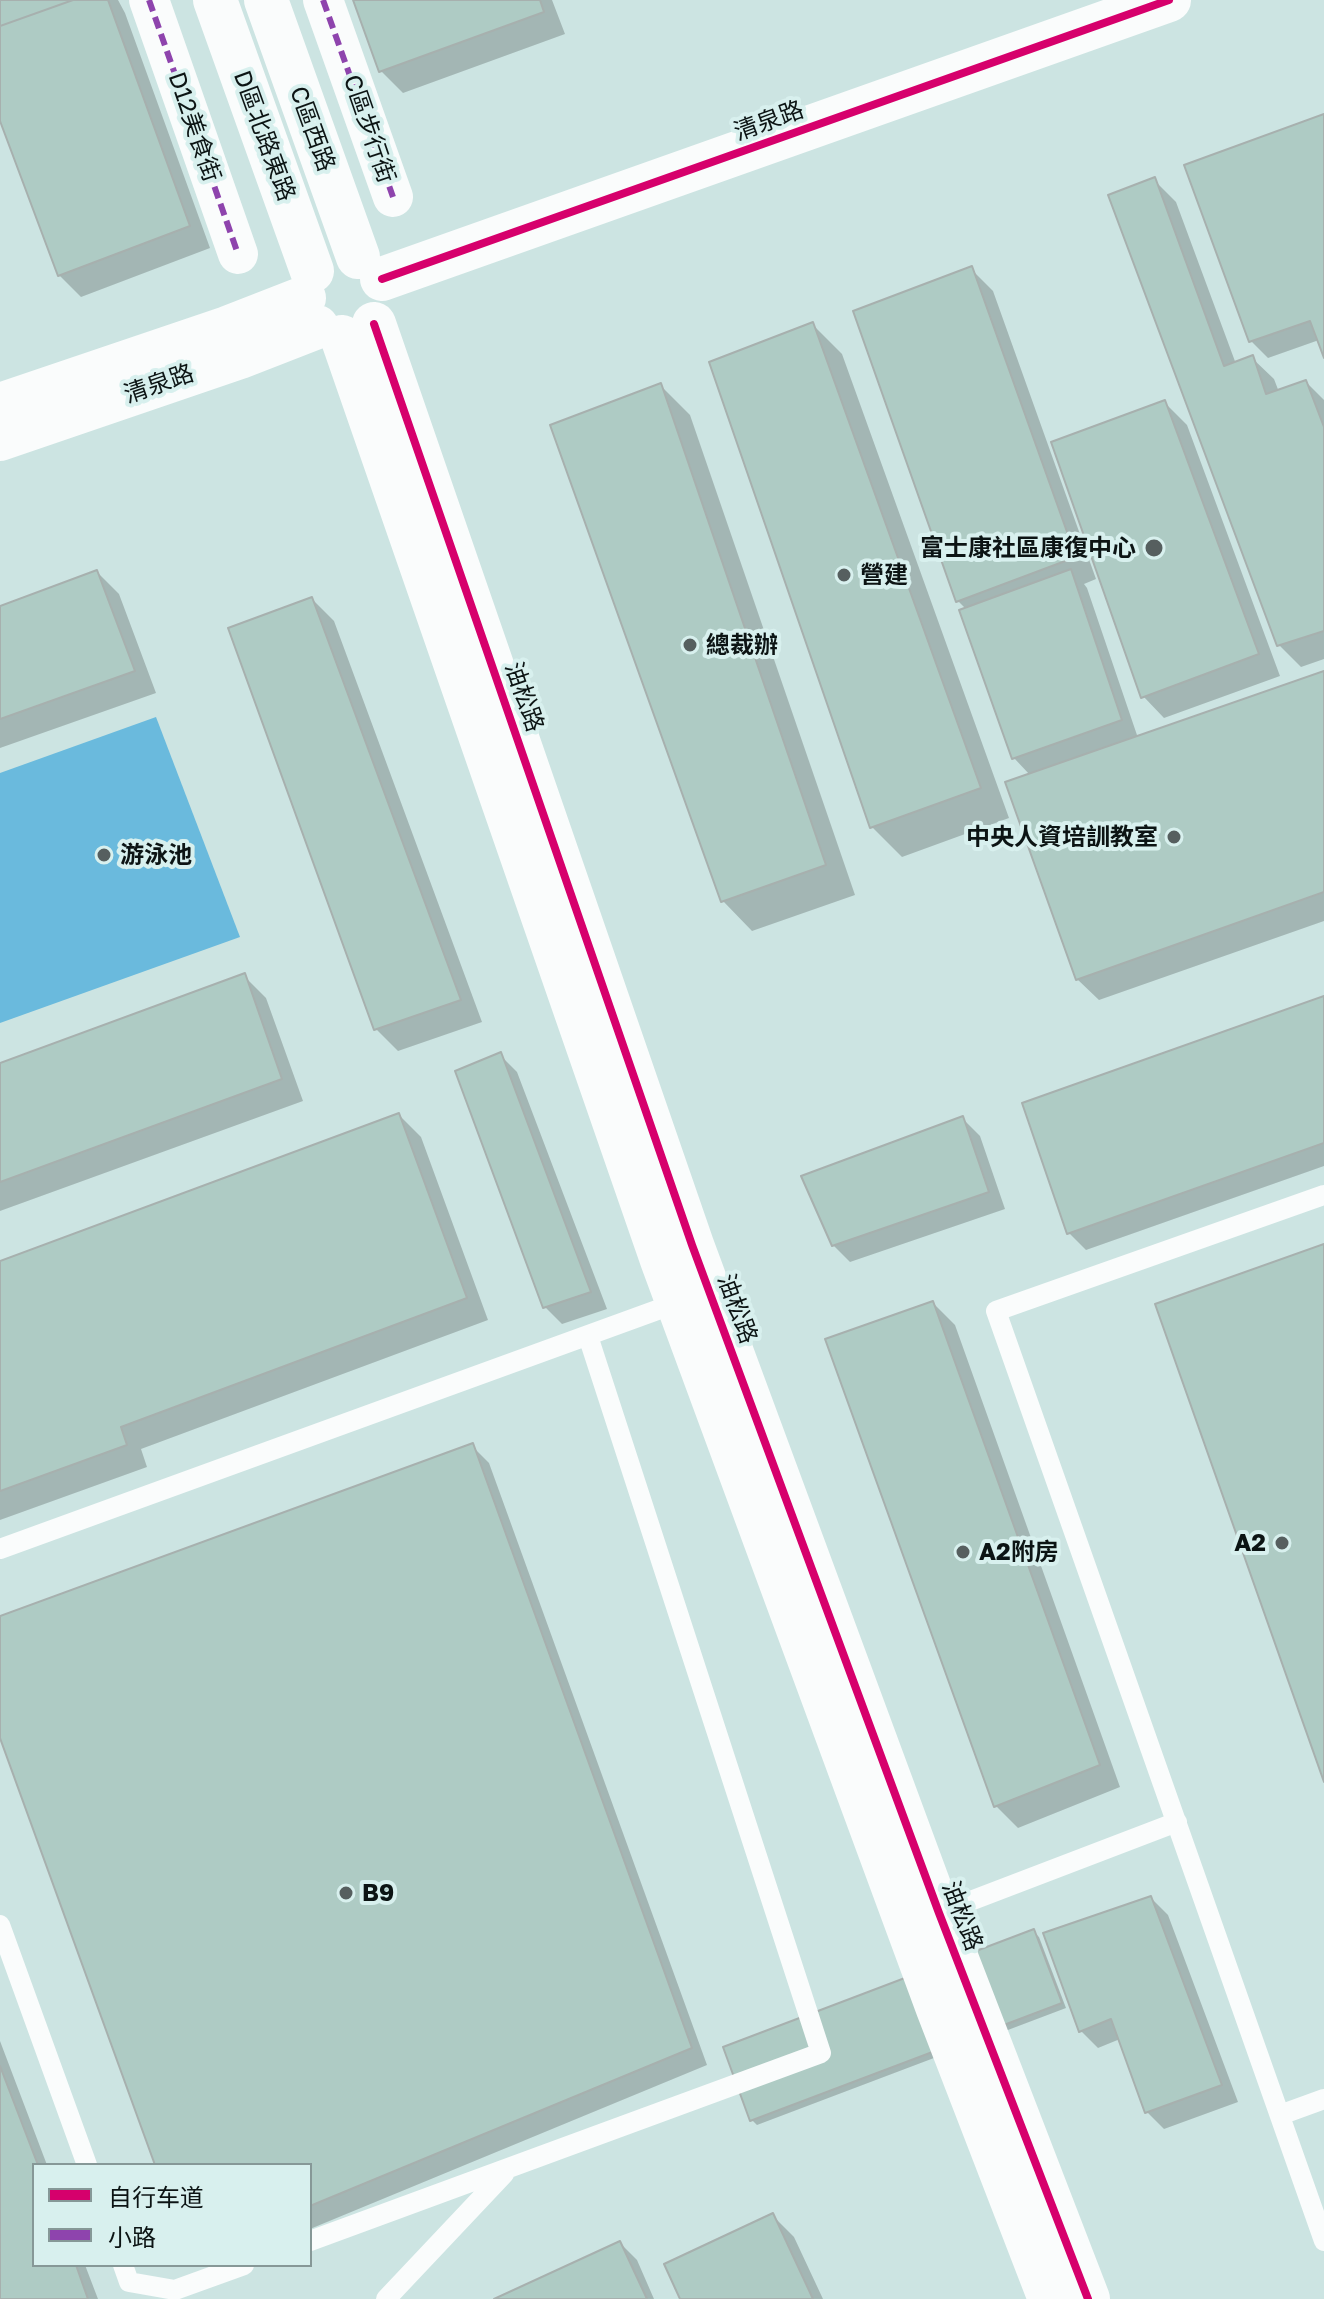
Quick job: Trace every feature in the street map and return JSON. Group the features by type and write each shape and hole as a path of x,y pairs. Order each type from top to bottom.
{"street":[{"name":"D12美食街","path":"149,0 238,254"},
{"name":"D區北路東路","path":"215,0 330,311"},
{"name":"C區西路","path":"266,0 370,268"},
{"name":"C區步行街","path":"323,0 388,183"},
{"name":"清泉路","path":"370,268 1169,0"},
{"path":"333,257 370,268 385,290 385,302 330,311 333,257"},
{"name":"清泉路","path":"0,405 227,328 330,311"},
{"name":"清泉路","path":"0,439 240,357 330,311"},
{"name":"油松路","path":"330,311 693,1297 938,2009 1050,2299"},
{"name":"油松路","path":"693,1297 939,1913 1088,2299"}],"lane":[{"path":"1324,1195 996,1311 1324,2241"},
{"path":"0,1549 693,1297"},
{"path":"312,2240 821,2053 588,1336"},
{"path":"939,1913 1177,1822"},
{"path":"0,1925 86,2163"},
{"path":"1280,2115 1324,2099"},
{"path":"386,2299 508,2169"},
{"path":"124,2267 129,2282 175,2290 238,2267"}],"shaded area":[{"path":"0,0 1324,0 1324,2299 0,2299"}],"water":[{"name":"游泳池","path":"156,717 240,937 0,1023 0,773"}],"building":[{"path":"0,0 73,0 0,26"},
{"path":"73,0 108,0 190,226 58,276 0,121 0,26"},
{"path":"353,0 540,0 544,12 379,72"},
{"path":"1324,114 1324,358 1310,321 1249,342 1184,165"},
{"path":"1155,177 1224,366 1253,355 1266,394 1306,380 1324,427 1324,631 1277,646 1108,195"},
{"path":"972,266 1076,557 956,602 853,311"},
{"name":"營建","path":"813,322 981,788 870,828 709,362"},
{"name":"總裁辦","path":"661,383 826,865 721,902 550,425"},
{"name":"富士康社區康復中心","path":"1165,400 1259,654 1141,698 1051,442"},
{"path":"1071,569 1122,720 1012,759 959,610"},
{"path":"97,570 135,671 0,719 0,606"},
{"path":"312,597 461,1000 374,1030 228,628"},
{"name":"中央人資培訓教室","path":"1324,671 1324,892 1076,980 1005,782"},
{"path":"245,973 282,1079 0,1182 0,1063"},
{"path":"1324,996 1324,1143 1067,1234 1022,1103"},
{"path":"501,1052 591,1292 543,1308 455,1071"},
{"path":"399,1113 467,1298 121,1427 127,1445 0,1491 0,1261"},
{"path":"963,1116 989,1192 832,1246 801,1176"},
{"name":"A2","path":"1324,1244 1324,1782 1155,1304"},
{"name":"A2附房","path":"933,1301 1100,1765 994,1807 825,1339"},
{"name":"B9","path":"473,1443 692,2048 312,2205 312,2163 154,2163 0,1738 0,1616"},
{"path":"1151,1896 1222,2085 1145,2113 1111,2019 1079,2032 1043,1933"},
{"path":"1034,1929 1062,2003 750,2121 723,2047"},
{"path":"0,2066 37,2163 32,2163 32,2267 77,2267 88,2299 0,2299"},
{"path":"773,2213 813,2299 680,2299 664,2264"},
{"path":"620,2241 647,2299 494,2299"}],"marked path":[{"path":"149,0 238,254"},
{"path":"323,0 393,197"}],"cycle path":[{"path":"382,279 1169,0"},
{"path":"374,324 692,1245 939,1913 1088,2299"}],"place":[{"name":"富士康社區康復中心","path":"1154,548"},
{"name":"營建","path":"844,575"},
{"name":"總裁辦","path":"690,645"},
{"name":"中央人資培訓教室","path":"1174,837"},
{"name":"游泳池","path":"104,855"},
{"name":"A2","path":"1282,1543"},
{"name":"A2附房","path":"963,1552"},
{"name":"B9","path":"346,1893"}]}
